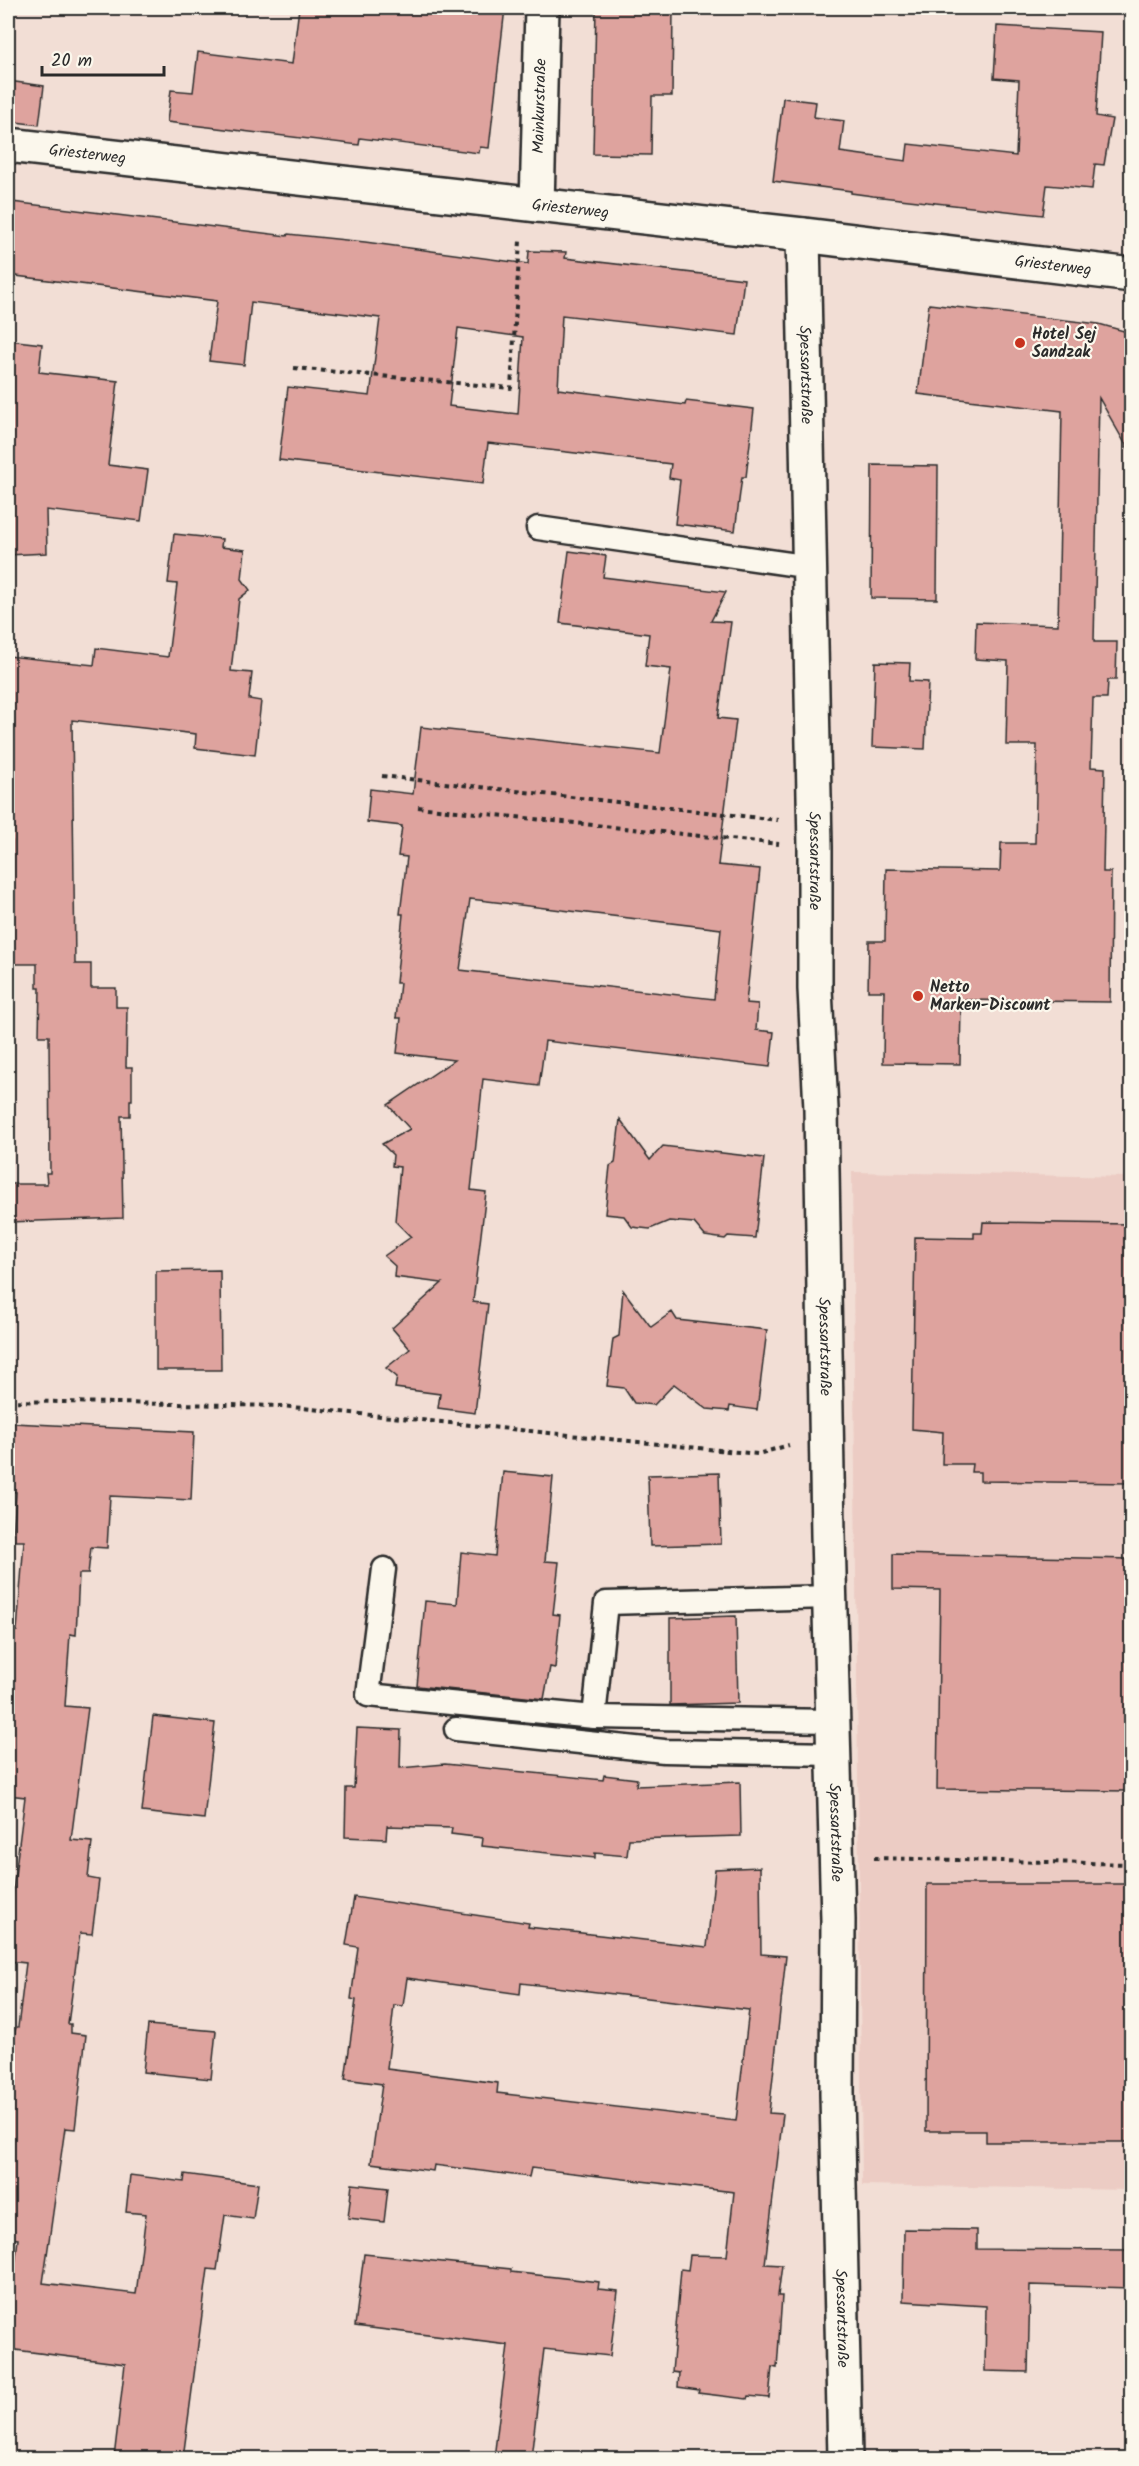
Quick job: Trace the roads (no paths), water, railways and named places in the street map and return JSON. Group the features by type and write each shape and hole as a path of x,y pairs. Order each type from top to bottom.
{"street":[{"name":"Mainkurstraße","path":"529,204 542,8"},
{"name":"Griesterweg","path":"8,145 803,235 1131,275"},
{"name":"Spessartstraße","path":"803,235 811,567 815,989 821,1109 832,1721 838,1920 838,2117 845,2458"}],"lane":[{"path":"538,528 811,567"},
{"path":"384,1569 368,1695 594,1717 832,1721"},
{"path":"594,1717 606,1603 830,1597"},
{"path":"456,1729 663,1751 833,1754"}],"place":[{"name":"Hotel Sej Sandzak","path":"1020,343"},
{"name":"Netto Marken-Discount","path":"918,996"}]}
